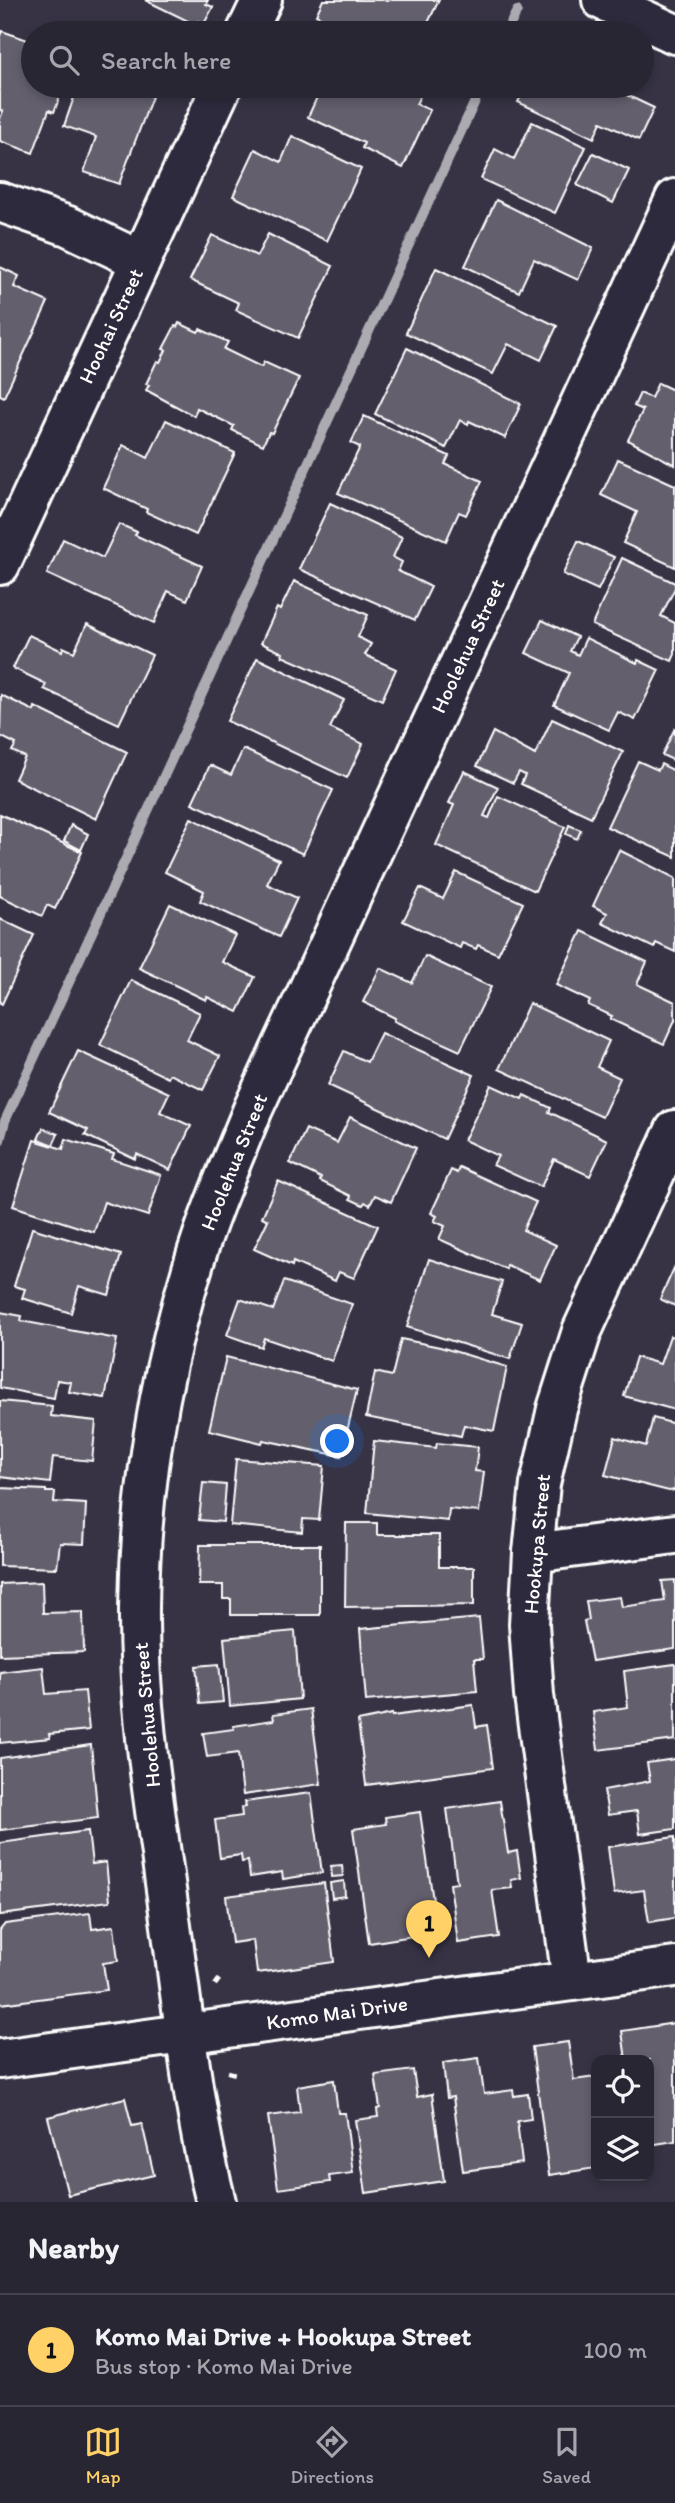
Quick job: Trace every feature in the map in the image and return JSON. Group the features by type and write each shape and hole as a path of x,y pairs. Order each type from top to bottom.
{"street":[{"path":"252,21 262,0"},
{"path":"602,0 647,21"},
{"path":"654,24 675,34"},
{"name":"Hoohai Street","path":"0,565 216,98"},
{"name":"Hoolehua Street","path":"216,2202 206,2164 149,1768 143,1707 139,1608 145,1511 153,1436 174,1334 194,1264 220,1189 253,1109 675,199"},
{"path":"0,202 68,226 141,261"},
{"name":"Hookupa Street","path":"572,1981 534,1695 530,1624 540,1484 557,1409 582,1331 675,1130"},
{"path":"533,1553 675,1534"},
{"name":"Komo Mai Drive","path":"0,2059 675,1967"}],"path":[{"path":"228,2073 236,2074"}],"building":[{"path":"145,0 208,0 206,4 213,7 206,21 188,21"},
{"path":"323,0 439,0 429,21 329,21 316,15"},
{"path":"2,31 21,38 21,98 59,98 54,112 49,110 33,153 0,141 0,119 3,111 0,110"},
{"path":"74,98 151,98 119,184 84,172 96,137 64,126"},
{"path":"317,98 419,98 416,104 430,110 403,168 362,148 364,143 308,117"},
{"path":"520,98 633,98 654,108 639,140 601,122 594,138 518,102"},
{"path":"532,122 586,147 555,213 481,179 495,149 514,159"},
{"path":"292,136 361,169 327,241 233,196 255,149 281,162"},
{"path":"593,153 629,170 613,203 577,185"},
{"path":"496,200 593,248 578,280 534,259 519,292 465,266"},
{"path":"268,234 333,266 298,338 236,310 239,303 190,280 212,235 257,256"},
{"path":"0,267 19,276 14,287 48,302 4,397 0,395"},
{"path":"436,268 557,326 541,360 508,344 493,374 406,333"},
{"path":"179,323 228,342 224,349 261,367 264,362 299,378 272,433 269,432 263,445 232,430 234,426 197,408 194,416 146,390 149,385 146,384 157,361 160,362 166,350 163,349"},
{"path":"407,348 521,404 505,438 469,421 468,424 460,420 446,448 375,414"},
{"path":"658,383 673,390 675,387 675,465 628,440 643,410 634,406 640,393 651,398"},
{"path":"364,416 449,456 445,464 482,481 466,515 459,512 446,541 338,493 360,447 351,443"},
{"path":"166,420 235,453 196,535 103,488 123,445 148,458"},
{"path":"618,459 675,485 675,567 623,543 637,512 601,495"},
{"path":"330,503 402,537 393,557 402,562 398,571 431,587 415,620 299,569"},
{"path":"119,524 137,532 135,535 202,566 187,600 168,591 154,623 47,574 63,539 103,558"},
{"path":"578,541 614,557 598,590 563,574"},
{"path":"622,558 675,583 661,616 675,623 675,654 672,661 592,625"},
{"path":"294,581 368,615 358,637 371,644 365,655 396,669 382,700 282,656 283,653 261,643 277,608 280,610"},
{"path":"542,620 577,637 570,651 578,655 586,638 637,663 638,660 659,670 635,720 618,712 609,730 554,705 569,673 526,653"},
{"path":"87,624 152,655 119,724 44,689 46,684 13,668 29,635 62,651 63,647 74,652"},
{"path":"257,658 344,700 330,728 363,744 347,778 227,721"},
{"path":"1,695 34,711 35,707 127,752 96,819 15,779 25,757 12,751 16,744 0,736"},
{"path":"552,719 623,752 591,817 521,784 525,775 519,772 513,783 477,766 493,732 535,755"},
{"path":"675,728 675,761 662,755"},
{"path":"243,749 333,790 303,854 192,803 210,765 231,775"},
{"path":"638,761 658,770 661,764 675,771 675,857 607,827"},
{"path":"464,771 498,787 484,816 489,818 498,796 565,827 535,891 436,845 454,805 449,803"},
{"path":"0,814 82,852 55,909 47,905 42,916 0,896"},
{"path":"191,818 279,860 267,884 297,898 279,937 200,901 204,891 165,872"},
{"path":"71,825 88,834 81,850 64,841"},
{"path":"569,825 581,830 577,839 566,834"},
{"path":"619,850 675,878 675,952 656,943 654,948 602,923 607,913 593,906"},
{"path":"456,872 523,903 498,954 478,945 476,949 462,943 460,948 403,921 420,888 443,899"},
{"path":"170,904 235,935 222,962 255,977 238,1012 139,968"},
{"path":"0,919 34,935 2,1004 0,1003"},
{"path":"582,931 647,962 637,984 675,1002 675,1020 664,1044 610,1019 612,1016 588,1005 590,1001 556,985"},
{"path":"425,956 491,987 460,1051 394,1021 395,1018 363,1002 380,968 412,983"},
{"path":"131,980 200,1013 187,1040 220,1056 203,1090 170,1074 168,1078 100,1045"},
{"path":"529,1003 609,1041 597,1067 620,1078 602,1117 499,1069"},
{"path":"381,1033 474,1075 444,1139 328,1085 344,1051 367,1062"},
{"path":"78,1051 169,1093 160,1112 191,1126 170,1170 137,1154 135,1159 85,1135 88,1130 49,1112"},
{"path":"491,1085 522,1099 524,1095 551,1108 549,1112 607,1140 590,1176 554,1159 541,1187 493,1165 498,1156 464,1140"},
{"path":"350,1117 416,1148 391,1202 375,1195 370,1205 365,1202 363,1205 320,1181 321,1178 290,1163 306,1129 337,1143"},
{"path":"43,1128 58,1134 53,1145 38,1139"},
{"path":"66,1139 114,1154 112,1159 161,1175 148,1216 104,1202 94,1232 13,1206 34,1140 63,1149"},
{"path":"459,1167 536,1202 523,1230 556,1245 540,1280 507,1265 506,1269 439,1239 445,1226 434,1221 437,1216 431,1213 451,1170 457,1173"},
{"path":"278,1181 378,1226 354,1278 339,1272 335,1281 293,1262 292,1266 254,1249 268,1220 262,1217"},
{"path":"32,1228 121,1255 109,1295 79,1286 71,1313 22,1298 25,1289 14,1286"},
{"path":"429,1259 502,1282 492,1314 522,1323 510,1359 407,1327"},
{"path":"675,1266 675,1306 660,1299"},
{"path":"284,1281 352,1304 332,1361 264,1338 261,1347 227,1335 240,1299 273,1310"},
{"path":"0,1312 22,1316 21,1321 117,1339 105,1398 69,1392 71,1382 57,1380 54,1398 0,1388"},
{"path":"670,1336 675,1337 675,1410 624,1396 636,1357 660,1364"},
{"path":"401,1339 440,1347 507,1367 494,1431 464,1425 461,1436 366,1417 375,1372 392,1376"},
{"path":"226,1357 357,1390 341,1456 263,1440 262,1443 209,1430"},
{"path":"0,1401 52,1406 51,1416 96,1421 92,1461 53,1457 50,1483 0,1477"},
{"path":"653,1418 675,1424 675,1490 669,1491 605,1475 615,1437 646,1446"},
{"path":"374,1441 436,1448 437,1443 478,1447 475,1471 484,1472 479,1512 449,1509 448,1521 367,1513"},
{"path":"236,1459 324,1466 319,1520 303,1519 302,1532 230,1525"},
{"path":"203,1483 226,1485 223,1522 199,1520"},
{"path":"0,1488 46,1490 55,1492 54,1502 86,1504 84,1544 60,1543 57,1568 0,1566"},
{"path":"346,1523 377,1523 377,1535 439,1535 439,1567 474,1567 474,1605 345,1607"},
{"path":"200,1545 320,1545 320,1615 231,1615 231,1599 223,1599 223,1585 199,1585"},
{"path":"675,1580 675,1649 592,1661 584,1621 589,1620 586,1601 620,1597 622,1607 665,1601 662,1581"},
{"path":"42,1582 43,1613 83,1612 84,1652 0,1655 0,1584"},
{"path":"479,1618 483,1659 474,1659 477,1691 366,1701 360,1629"},
{"path":"295,1631 300,1699 230,1706 224,1638"},
{"path":"219,1664 223,1702 200,1704 196,1666"},
{"path":"675,1664 675,1740 598,1750 593,1712 628,1707 624,1671"},
{"path":"43,1667 46,1694 85,1691 89,1730 49,1734 50,1738 0,1743 0,1672"},
{"path":"473,1705 476,1727 487,1725 493,1768 366,1785 358,1721 392,1714"},
{"path":"311,1709 321,1784 243,1795 238,1753 207,1757 203,1733 274,1720 273,1714"},
{"path":"91,1745 98,1818 0,1830 0,1758"},
{"path":"675,1759 675,1829 640,1834 637,1811 608,1815 604,1790 650,1781 647,1763"},
{"path":"311,1793 322,1873 283,1879 282,1872 250,1877 248,1861 242,1862 241,1855 220,1858 215,1820 242,1816 241,1808 246,1807 245,1802"},
{"path":"500,1801 508,1853 517,1851 521,1878 511,1880 512,1888 492,1890 499,1937 458,1943 450,1884 457,1883 447,1809"},
{"path":"420,1812 436,1921 411,1924 413,1936 369,1943 353,1829 386,1824 385,1817"},
{"path":"88,1831 92,1864 106,1862 110,1901 0,1915 0,1843"},
{"path":"675,1837 675,1918 649,1922 644,1890 614,1894 608,1847"},
{"path":"342,1865 343,1876 332,1877 331,1866"},
{"path":"344,1881 345,1896 332,1898 330,1883"},
{"path":"324,1883 334,1962 257,1973 253,1940 232,1943 226,1896"},
{"path":"90,1913 92,1929 114,1926 118,1961 103,1963 107,1990 0,2004 0,1930 5,1924"},
{"path":"675,2023 675,2141 654,2144 654,2055 625,2055 622,2031"},
{"path":"568,2042 574,2080 591,2078 591,2169 549,2175 532,2047"},
{"path":"479,2058 484,2094 513,2090 514,2096 528,2094 531,2119 517,2121 522,2163 463,2171 453,2097 447,2098 443,2063"},
{"path":"413,2070 417,2097 432,2094 444,2181 366,2193 355,2120 378,2117 377,2109 380,2108 375,2075"},
{"path":"334,2080 338,2113 345,2113 353,2173 329,2176 330,2182 278,2189 268,2116 300,2112 297,2086"},
{"path":"125,2098 132,2126 142,2124 154,2175 68,2195 48,2117"}],"waterway":[{"path":"512,21 517,11"},
{"path":"0,1140 5,1121 476,98"}],"place":[{"name":"Komo Mai Drive + Hookupa Street","path":"429,1958"}]}
